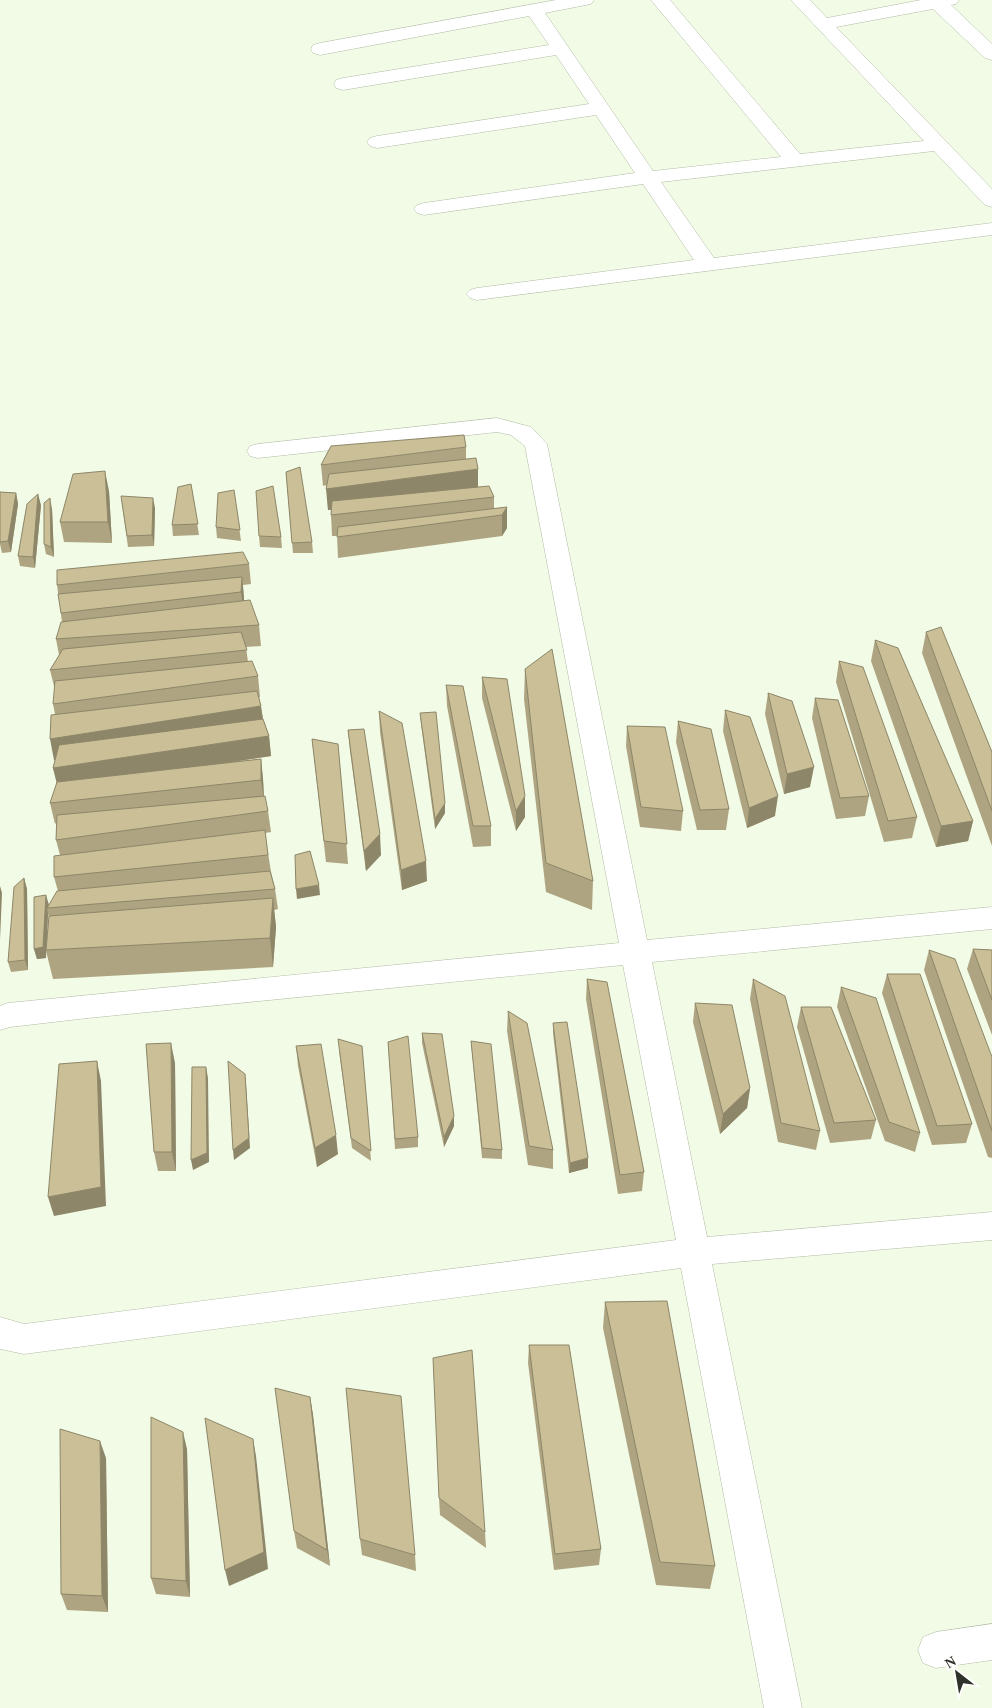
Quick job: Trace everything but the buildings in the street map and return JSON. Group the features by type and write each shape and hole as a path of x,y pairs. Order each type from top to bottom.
{"street":[{"path":"320,49 586,0"},
{"path":"660,0 795,161"},
{"path":"800,0 992,201"},
{"path":"823,24 943,1 992,54"},
{"path":"534,10 708,265"},
{"path":"343,84 561,49"},
{"path":"377,142 601,108"},
{"path":"424,209 648,177 939,145"},
{"path":"477,294 992,229"},
{"path":"258,451 497,425 515,428 528,434 536,444 783,1708"},
{"path":"0,1018 8,1015 88,1006 992,918"},
{"path":"0,1332 5,1336 24,1338 695,1252 992,1226"},
{"path":"936,1650 992,1642"}]}
